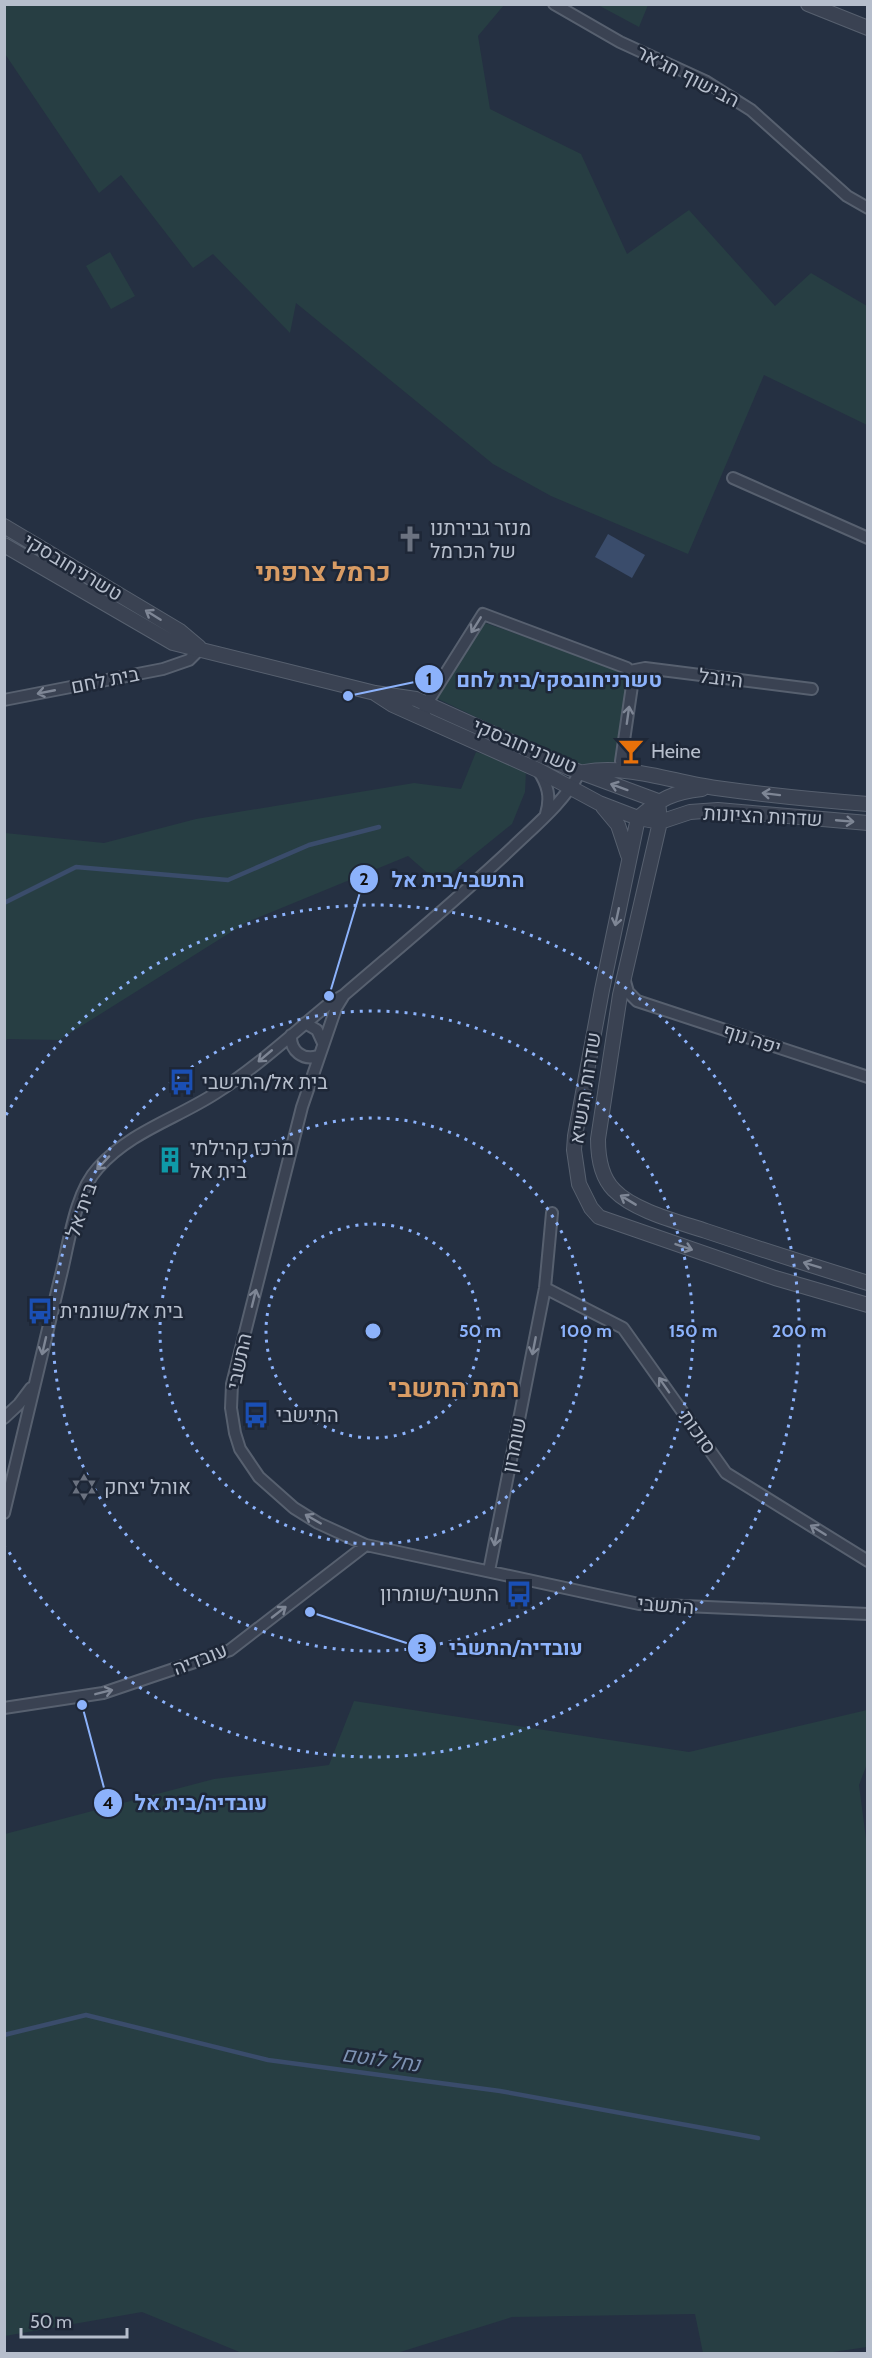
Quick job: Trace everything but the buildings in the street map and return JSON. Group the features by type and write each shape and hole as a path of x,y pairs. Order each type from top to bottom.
{"street":[{"name":"הבישוף חג'אר","path":"554,4 620,42 705,81 751,110 846,196 867,208"},
{"path":"808,4 867,28"},
{"path":"733,478 867,538"},
{"name":"טשרניחובסקי","path":"4,526 180,631 201,648"},
{"name":"טשרניחובסקי","path":"4,545 173,643 201,648 375,693 405,696 427,703 580,772 627,771 716,788"},
{"path":"427,720 424,711 427,703 483,614 623,666 630,672 633,679 621,761 623,768 627,771"},
{"name":"בית לחם","path":"4,700 163,669 189,660 201,648"},
{"name":"היובל","path":"630,672 645,668 812,689"},
{"name":"טשרניחובסקי","path":"375,693 393,705 538,770 599,803 638,818 660,822"},
{"path":"538,770 544,778 549,795 545,816"},
{"path":"580,772 658,801"},
{"name":"התשבי","path":"580,772 572,788 545,816 476,882 344,995 336,1008 302,1107 232,1384 231,1408 240,1449 259,1477 294,1508 318,1523 366,1545 639,1605 867,1614"},
{"path":"638,818 658,801 679,793 716,788"},
{"name":"שדרות הציונות","path":"716,788 867,804"},
{"name":"שדרות הנשיא","path":"658,801 660,822 616,1012 598,1139 601,1166 613,1190 635,1205 867,1282"},
{"path":"599,803 618,825 629,860"},
{"name":"שדרות הציונות","path":"660,822 690,812 718,810 867,823"},
{"name":"שדרות הנשיא","path":"638,818 575,1136 576,1169 585,1199 599,1217 775,1278 867,1305"},
{"path":"624,977 628,992 637,1001"},
{"name":"בית אל","path":"4,1513 82,1193 96,1170 129,1139 215,1094 238,1079 330,1003 344,995"},
{"path":"616,1012 625,1004 637,1001"},
{"name":"יפה נוף","path":"637,1001 867,1077"},
{"path":"305,1023 317,1030 323,1043"},
{"path":"291,1035 291,1045 298,1054 308,1058 318,1056"},
{"name":"שומרון","path":"489,1571 545,1288 552,1212"},
{"name":"סוכות","path":"545,1288 624,1328 726,1473 867,1561"},
{"path":"4,1418 19,1404 35,1383"},
{"name":"עובדיה","path":"4,1708 103,1693 230,1650 366,1545"}],"green space":[{"path":"4,5 504,5 478,36 490,109 581,154 627,254 689,210 775,306 811,273 867,306 867,425 764,375 688,554 551,496 493,464 296,303 290,333 213,254 193,268 121,175 99,193 5,54"},
{"path":"598,5 648,5 639,27"},
{"path":"110,252 135,296 111,309 86,266"},
{"path":"485,623 622,670 627,676 628,683 614,765 575,764 436,698"},
{"path":"476,752 508,761 526,771 525,792 512,824 439,883 408,856 247,922 59,1040 7,1039 5,1043 5,833 104,843 196,819 414,783 461,789"},
{"path":"354,1701 689,1752 867,1710 867,1764 859,1785 868,1854 867,2347 826,2353 703,2353 695,2314 512,2317 394,2354 242,2353 142,2312 5,2336 5,1834 214,1779 329,1765"}],"water":[{"path":"608,534 645,555 632,578 595,557"}],"waterway":[{"path":"4,903 76,867 228,880 309,845 379,827"},
{"name":"נחל לוטם","path":"4,2035 86,2015 268,2060 500,2091 758,2138"}],"place":[{"name":"מנזר גבירתנו של הכרמל","path":"410,539"},
{"name":"טשרניחובסקי/בית לחם","path":"348,696"},
{"name":"Heine","path":"631,751"},
{"name":"התשבי/בית אל","path":"329,996"},
{"name":"בית אל/התישבי","path":"182,1082"},
{"name":"מרכז קהילתי בית אל","path":"170,1160"},
{"name":"בית אל/שונמית","path":"40,1311"},
{"name":"התישבי","path":"256,1415"},
{"name":"אוהל יצחק","path":"84,1487"},
{"name":"התשבי/שומרון","path":"519,1594"},
{"name":"עובדיה/התשבי","path":"310,1612"},
{"name":"עובדיה/בית אל","path":"82,1705"}],"district":[{"name":"כרמל צרפתי","path":"323,572"},
{"name":"רמת התשבי","path":"454,1388"}]}
